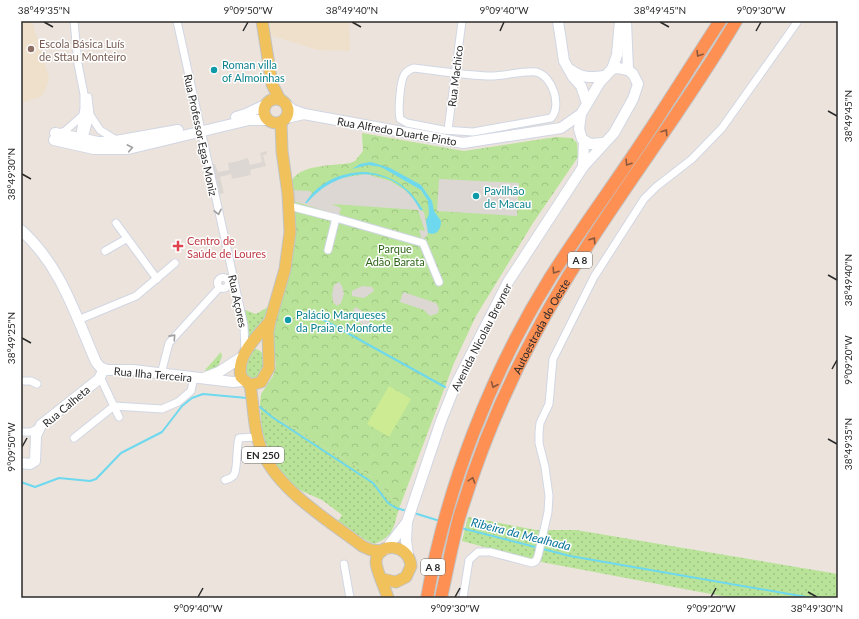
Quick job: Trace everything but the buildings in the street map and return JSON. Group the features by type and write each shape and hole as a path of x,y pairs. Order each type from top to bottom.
{"highway":[{"name":"Autoestrada do Oeste","path":"427,598 447,513 471,440 496,380 550,279 656,122 720,21"},
{"name":"Autoestrada do Oeste","path":"441,598 453,540 480,456 509,385 534,336 578,263 687,100 736,21"}],"main road":[{"path":"262,21 272,84 288,109 277,121"},
{"path":"270,321 245,352 240,367 250,383 264,378 268,368 270,321 287,255 290,232 289,206 277,121 263,111 272,84"},
{"path":"266,103 274,98 283,102"},
{"path":"245,352 255,345 259,345 268,353"},
{"name":"EN 250","path":"250,383 257,437 264,456 287,488 362,546"},
{"path":"362,546 371,550 398,548 408,555 411,566 410,572 406,577 396,582 382,579"},
{"path":"362,546 376,567 389,598"},
{"path":"376,567 377,557 384,550"},
{"path":"389,598 396,582"}],"street":[{"path":"74,21 78,64 84,90 87,115 81,141"},
{"name":"Rua Professor Egas Moniz","path":"177,21 227,250"},
{"name":"Rua Machico","path":"448,130 462,21"},
{"path":"558,21 566,66 573,77 582,86 587,102"},
{"path":"581,114 587,102 608,72 618,48 620,21"},
{"name":"Avenida Nicolau Breyner","path":"408,555 407,522 412,504 441,421 473,348 508,282 582,167 618,127 637,91 636,79 628,70 626,21"},
{"path":"463,598 469,560 478,552 490,552 532,563 536,561 548,512 549,496 545,467 538,442 538,432 540,423 549,404 553,359 594,277 644,199 656,187 669,178 709,143 722,128 798,21"},
{"path":"566,66 576,74 583,77 608,72 618,68 628,70"},
{"path":"414,68 489,76 536,72 544,75 552,88 557,106 555,113 551,118 473,132 448,130 407,123 400,120 398,112 404,76 409,70 414,68"},
{"name":"Rua Alfredo Duarte Pinto","path":"283,102 293,110 304,114 454,142 471,142 561,128 581,114"},
{"path":"56,135 81,141 105,150 128,149 245,115 266,103"},
{"name":"Rua Alfredo Duarte Pinto","path":"201,129 249,120 277,121 304,114"},
{"name":"Avenida Nicolau Breyner","path":"581,114 582,167"},
{"path":"56,135 73,126 87,115"},
{"path":"87,115 100,130 109,137 120,141"},
{"name":"Rua Alfredo Duarte Pinto","path":"561,128 582,138"},
{"path":"81,141 120,141 201,129"},
{"path":"582,138 596,144 603,143"},
{"path":"289,206 423,243 439,282"},
{"path":"328,250 336,218"},
{"path":"116,223 126,239 157,279"},
{"path":"21,230 38,247 56,270 96,362 104,369"},
{"path":"105,251 126,239"},
{"name":"Rua Açores","path":"227,250 244,326 245,352"},
{"path":"78,320 136,296 175,263"},
{"path":"161,374 169,343 223,288 236,294"},
{"name":"Rua Ilha Terceira","path":"198,378 219,372 245,352"},
{"name":"Rua Ilha Terceira","path":"104,369 250,383"},
{"name":"Rua Calheta","path":"21,432 31,432 39,428 99,379 104,369"},
{"path":"74,438 114,406 162,409 178,402 191,391 198,378"},
{"path":"99,379 105,387 120,417"},
{"path":"21,381 32,381 37,384"},
{"path":"21,463 30,464 35,461 36,436 39,428"},
{"path":"225,480 232,477 235,473 236,449 239,438 257,437"},
{"name":"Avenida Nicolau Breyner","path":"384,550 407,522"},
{"path":"344,564 350,598"}],"shaded area":[{"name":"Escola Básica Luís de Sttau Monteiro","path":"21,21 32,21 49,78 45,92 40,97 21,103"},
{"path":"268,21 349,21 350,51 317,50 270,35"},
{"path":"267,151 267,154 263,155 266,166 250,170 251,175 232,179 231,174 220,177 224,193 218,195 217,191 219,190 211,165 215,164 218,172 229,170 228,163 248,158 250,165 262,162 260,153"},
{"path":"366,174 390,181 405,190 416,201 420,210 424,212 428,233 426,237 422,239 419,230 425,231 418,210 332,204 341,208 339,215 293,201 291,190 310,191 312,193 308,197 325,185 341,178"},
{"path":"439,179 519,183 517,216 437,211"},
{"path":"339,282 342,286 344,294 341,303 337,306 333,302 332,294 334,285"},
{"path":"362,286 372,287 374,291 364,298 352,296 352,291"},
{"path":"403,292 436,303 439,308 438,313 430,316 424,310 400,302"},
{"path":"356,307 366,314 370,322 368,327 363,326 357,320 353,310"}],"green space":[{"name":"Parque Adão Barata","path":"362,133 464,151 556,137 572,138 577,143 578,157 533,223 476,316 454,363 400,506 371,476 273,415 260,404 261,394 273,376 276,366 272,335 294,249 295,215 291,182 295,176 309,169 355,161 363,151"},
{"path":"268,307 261,326 249,338 247,337 242,309 256,314"},
{"path":"255,349 263,354 266,363 263,373 255,380 249,380 244,374 245,359 248,353"},
{"path":"221,352 222,356 218,367 207,373 205,370"},
{"path":"389,386 411,399 389,437 367,424"},
{"path":"260,404 273,415 371,476 379,483 400,506 393,529 386,537 374,544 364,539 338,521 342,515 322,500 293,487 279,469 268,450 262,431"},
{"path":"468,517 536,530 576,530 838,574 838,598 732,598 536,561 462,541"}],"water":[{"path":"371,162 390,168 421,185 432,201 434,211 441,221 440,227 436,233 428,233 426,221 429,214 428,201 421,190 381,167 368,165 352,169 360,164"},
{"path":"366,172 392,179 406,189 412,195 423,210 420,210 410,194 397,183 382,177 366,174 350,176 335,181 320,190 307,203 305,203 317,189 331,180 347,174"}],"waterway":[{"path":"313,314 445,387"},
{"name":"Ribeira da Mealhada","path":"21,482 35,487 59,478 90,481 96,479 121,453 162,432 182,406 192,398 203,394 247,398"},
{"name":"Ribeira da Mealhada","path":"260,407 272,417 373,483 388,503 396,508 407,511"},
{"name":"Ribeira da Mealhada","path":"414,513 440,521"},
{"name":"Ribeira da Mealhada","path":"461,528 570,556 812,598"}],"place":[{"name":"Escola Básica Luís de Sttau Monteiro","path":"31,49"},
{"name":"Roman villa of Almoinhas","path":"214,70"},
{"name":"Pavilhão de Macau","path":"476,196"},
{"name":"Centro de Saúde de Loures","path":"178,246"},
{"name":"Palácio Marqueses da Praia e Monforte","path":"288,320"}]}
